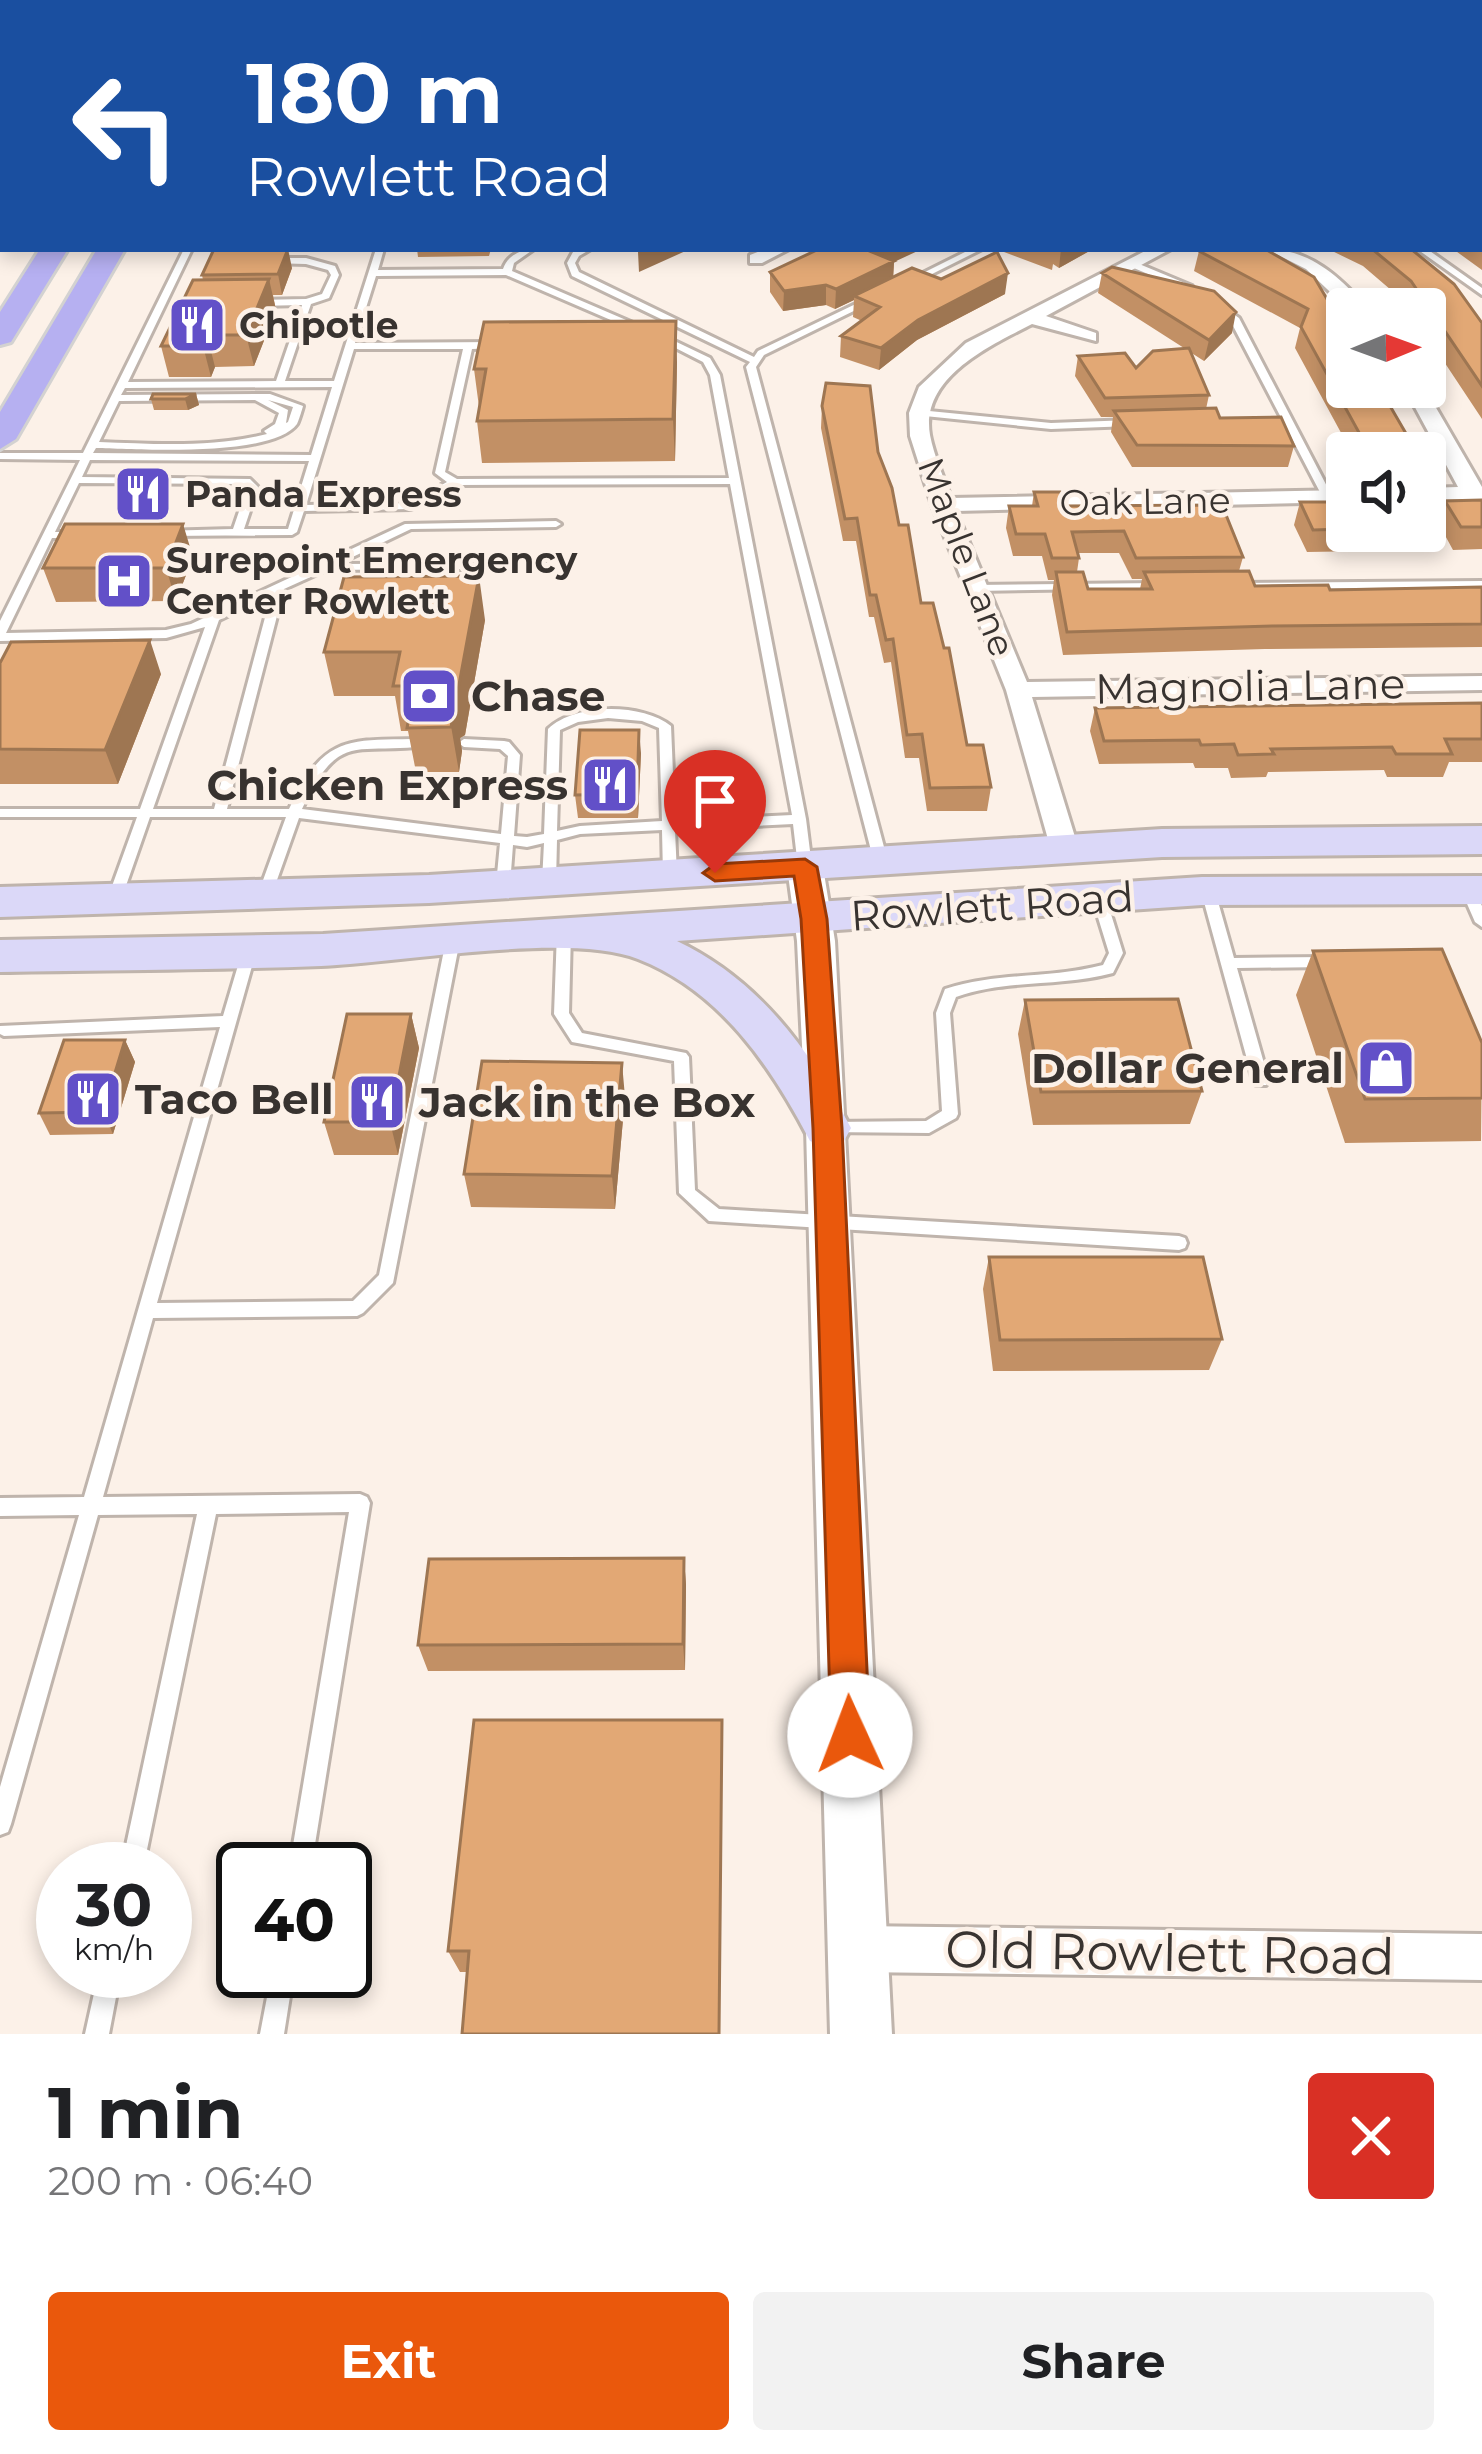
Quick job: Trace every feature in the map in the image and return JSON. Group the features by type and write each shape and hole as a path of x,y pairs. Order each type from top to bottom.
{"main road":[{"path":"3,325 52,252"},
{"path":"0,440 109,252"},
{"name":"Rowlett Road","path":"0,902 549,882 1162,843 1482,840"},
{"path":"249,952 304,923 424,913 503,884"},
{"name":"Rowlett Road","path":"0,956 249,952 1208,891 1478,905"},
{"path":"572,932 658,950 728,996 761,1023 788,1059 827,1128"}],"street":[{"path":"756,259 773,252"},
{"name":"Maple Lane","path":"1065,850 1018,690 943,505 920,436 919,413 926,391 957,358 1156,252"},
{"path":"1282,252 1312,265 1337,288"},
{"path":"1031,317 1089,337"},
{"path":"1426,408 1477,493 1446,494"},
{"name":"Oak Lane","path":"943,505 1326,496"},
{"name":"Magnolia Lane","path":"1018,690 1482,682"},
{"path":"805,867 814,919 827,1128 861,2034"},
{"name":"Old Rowlett Road","path":"857,1949 1482,1957"}],"lane":[{"path":"119,0 153,0"},
{"path":"143,534 292,532 379,252"},
{"path":"507,272 510,262 525,252"},
{"path":"580,252 571,263 575,274 755,361"},
{"path":"899,287 972,252"},
{"path":"1424,252 1482,292"},
{"path":"199,262 183,258 0,635 166,634 214,618 409,526 556,524"},
{"path":"246,303 307,302 326,296 335,275 332,268 306,261 255,258"},
{"path":"1132,264 1192,289 1234,318 1287,421 1326,480"},
{"path":"373,273 507,272 707,360 715,375 805,867"},
{"path":"879,296 761,353 751,368 881,862"},
{"path":"280,383 307,302"},
{"path":"161,303 182,303"},
{"path":"651,344 674,344"},
{"path":"350,346 514,345"},
{"path":"455,482 440,472 468,346"},
{"path":"252,397 256,383"},
{"path":"121,385 338,385"},
{"path":"93,441 248,443 275,439 293,428 298,406 252,397 115,398"},
{"path":"919,413 1052,426 1143,422"},
{"path":"1267,421 1287,421"},
{"path":"0,456 316,458"},
{"path":"186,478 194,459"},
{"path":"75,480 232,478 253,487 238,532"},
{"path":"300,508 411,506 455,482 735,482"},
{"path":"48,535 95,534"},
{"path":"321,567 566,565"},
{"path":"1229,586 1482,584"},
{"path":"976,588 1183,586"},
{"path":"220,810 279,587"},
{"path":"114,900 214,618"},
{"path":"549,882 554,729 572,716 660,720 665,726 670,875"},
{"path":"265,895 318,770 345,748 421,743"},
{"path":"464,743 504,745 514,755 503,884"},
{"path":"0,813 296,813 508,840 547,840 580,830 799,819"},
{"path":"1208,891 1261,1081"},
{"path":"827,1128 929,1127 950,1114 943,1012 950,993 967,986 1079,979 1108,969 1116,953 1099,898"},
{"path":"572,932 560,1014 577,1038 681,1057 687,1193 715,1216 1179,1243"},
{"path":"146,1311 357,1308 387,1278 453,940"},
{"path":"0,1824 249,952"},
{"path":"1228,963 1347,961"},
{"path":"2,1035 229,1021"},
{"path":"0,1507 360,1503 304,1842"},
{"path":"138,1842 208,1505"},
{"path":"97,2034 104,1998"},
{"path":"272,2034 278,1998"}],"building":[{"path":"213,252 287,252 278,274 202,275"},
{"path":"813,252 872,252 894,261 836,289 826,285 784,291 770,272"},
{"path":"997,252 1008,273 918,320 881,348 841,336 880,307 854,296 912,268 941,279"},
{"path":"1201,252 1270,252 1314,277 1326,297 1326,373 1301,327 1308,309"},
{"path":"1376,252 1415,252 1454,284 1482,323 1482,386 1446,333 1446,288 1416,288"},
{"path":"1112,267 1214,291 1236,312 1209,340 1102,273"},
{"path":"269,279 246,335 207,335 203,346 161,346 193,280"},
{"path":"676,321 673,419 477,421 486,369 474,369 484,322"},
{"path":"1189,348 1209,395 1105,398 1078,356 1125,353 1136,368 1153,351"},
{"path":"826,383 870,386 878,452 899,525 908,525 921,603 933,603 944,648 949,648 967,745 983,745 991,787 930,788 922,734 907,735 893,639 886,640 876,595 870,595 857,518 845,519 822,406"},
{"path":"153,394 196,394 185,399 151,399"},
{"path":"1216,408 1220,418 1281,417 1294,446 1137,445 1114,411"},
{"path":"1345,408 1391,408 1405,432 1359,432"},
{"path":"1034,492 1060,492 1064,506 1215,505 1224,510 1243,557 1136,558 1124,531 1072,532 1079,558 1052,558 1045,534 1016,534 1009,506 1038,506"},
{"path":"1482,500 1482,527 1461,527 1446,501"},
{"path":"1300,502 1326,502 1326,530 1313,530"},
{"path":"65,524 183,524 166,568 43,568"},
{"path":"1249,571 1255,586 1328,585 1330,590 1482,587 1482,624 1067,632 1056,572 1083,572 1088,589 1152,589 1144,572"},
{"path":"479,576 458,690 446,697 455,706 451,727 407,728 411,706 420,704 422,695 415,686 393,686 400,652 324,652 344,577"},
{"path":"150,640 105,750 0,749 0,663 11,642"},
{"path":"1482,703 1482,739 1445,739 1452,754 1396,754 1392,747 1271,749 1274,754 1238,755 1234,744 1201,745 1199,740 1104,741 1095,708"},
{"name":"Chicken Express","path":"580,730 639,730 637,794 575,795"},
{"path":"1442,949 1482,1043 1482,1098 1365,1099 1313,951"},
{"path":"1178,999 1202,1091 1041,1092 1025,1000"},
{"path":"347,1014 411,1014 390,1122 324,1122"},
{"path":"64,1040 125,1040 103,1112 39,1113"},
{"path":"482,1061 622,1063 612,1176 464,1174"},
{"path":"989,1257 1203,1257 1222,1339 1000,1340"},
{"path":"684,1558 683,1644 418,1645 429,1559"},
{"path":"474,1720 722,1720 719,2034 462,2034 469,1951 448,1951"}],"place":[{"name":"Chipotle","path":"197,325"},
{"name":"Panda Express","path":"143,494"},
{"name":"Surepoint Emergency Center Rowlett","path":"124,581"},
{"name":"Chase","path":"429,696"},
{"name":"Chicken Express","path":"610,785"},
{"name":"Dollar General","path":"1386,1068"},
{"name":"Taco Bell","path":"93,1099"},
{"name":"Jack in the Box","path":"377,1102"}],"route":[{"path":"715,873 805,867 814,919 827,1128 850,1735"}]}
